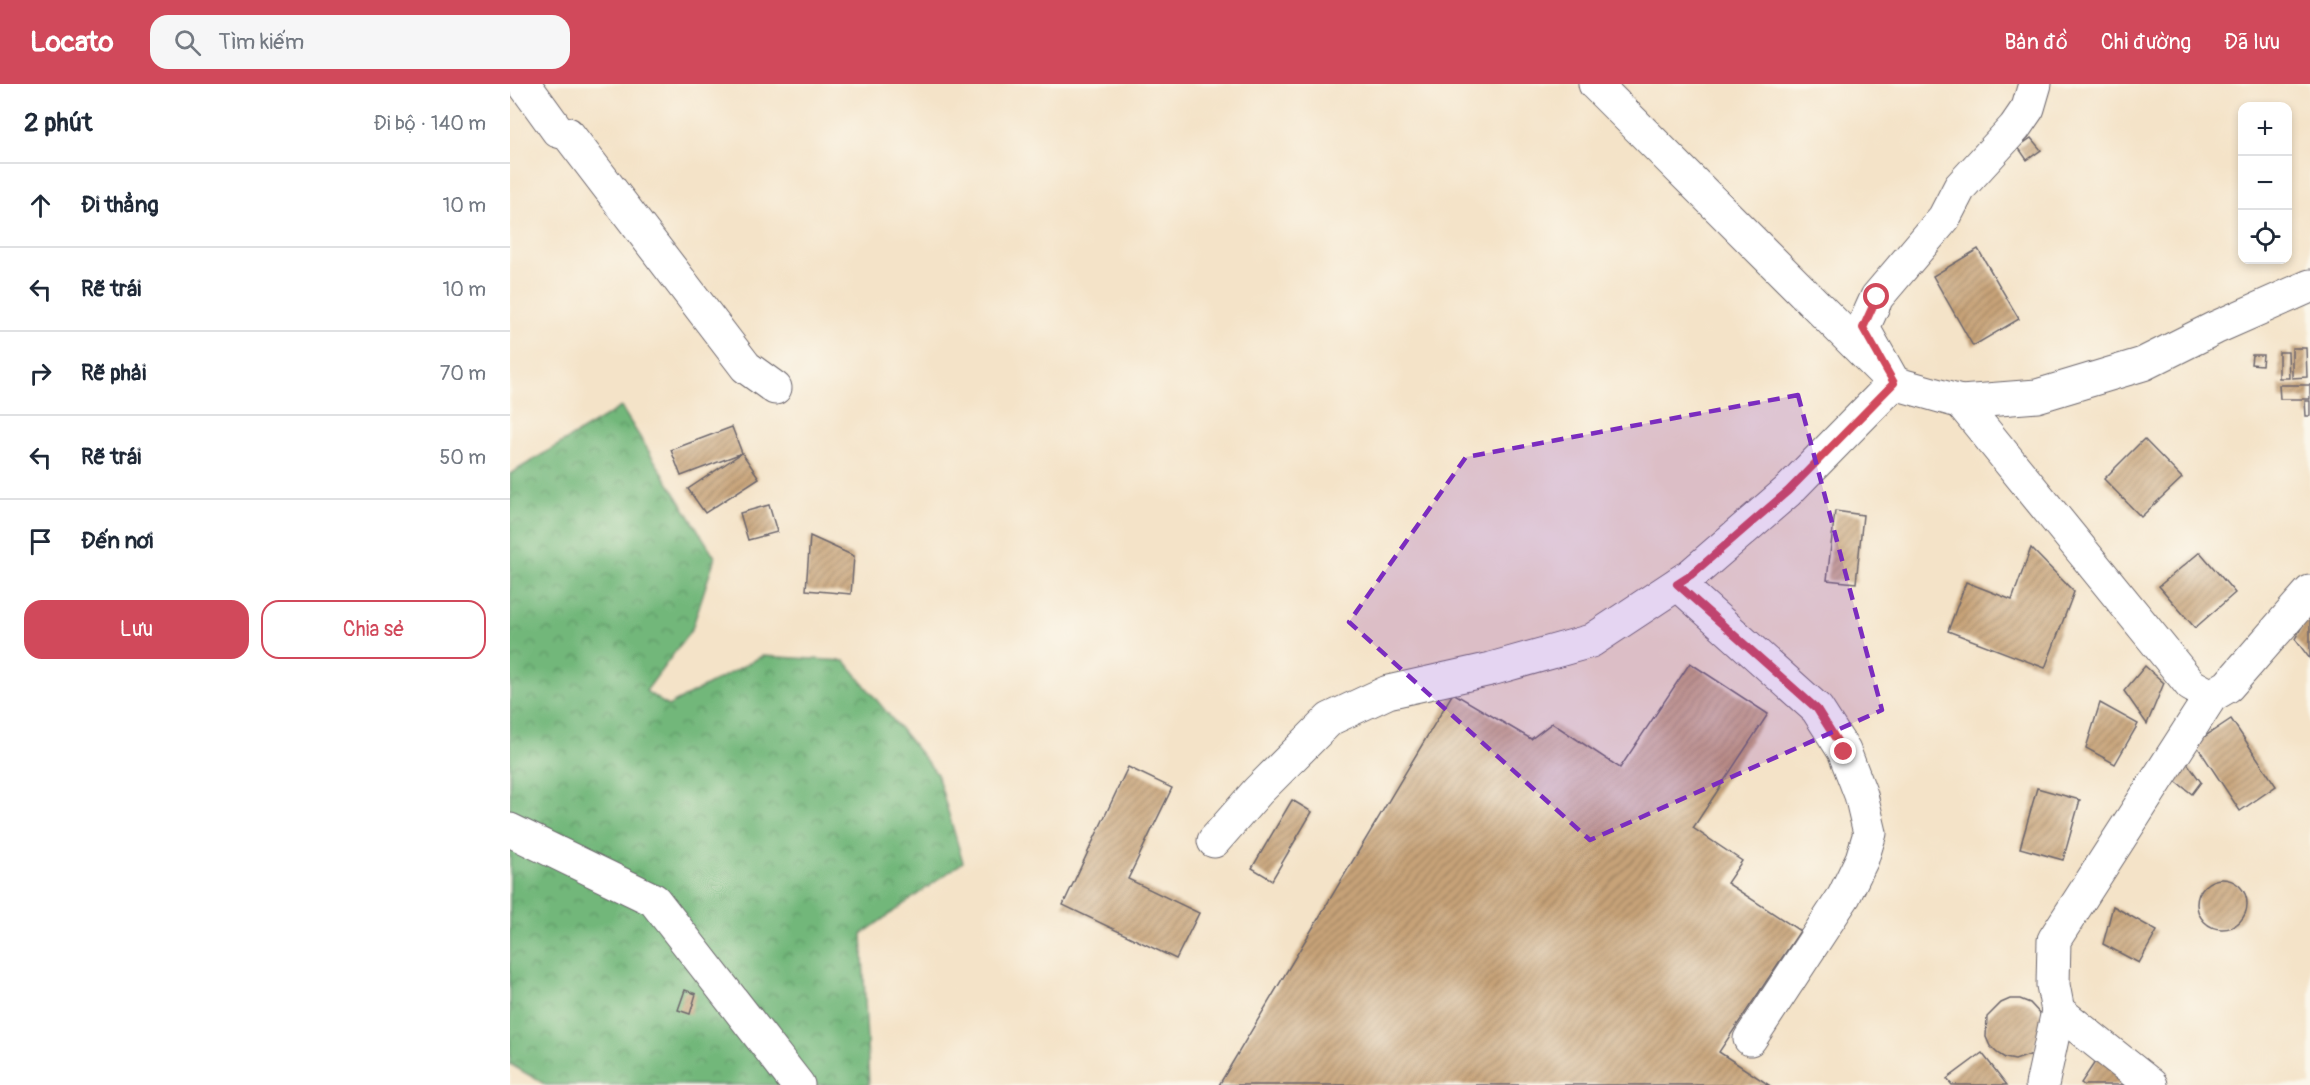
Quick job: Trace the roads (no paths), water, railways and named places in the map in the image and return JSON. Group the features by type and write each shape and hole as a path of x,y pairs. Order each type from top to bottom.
{"street":[{"path":"524,84 558,131 568,134 746,367 775,387"},
{"path":"1595,84 1894,383 1961,402 2037,396 2142,364 2310,286"},
{"path":"1894,383 1863,328 1877,297 1944,218 1960,187 2014,127 2028,108 2035,84"},
{"path":"1214,841 1258,791 1330,719 1388,692 1491,669 1591,641 1691,575 1788,491 1894,383"},
{"path":"1961,402 2191,685 2211,696"},
{"path":"1677,584 1817,709 1844,752 1861,795 1870,833 1862,859 1844,896 1750,1039"},
{"path":"2042,1085 2058,1011 2053,985 2054,940 2211,696 2228,686 2310,592"},
{"path":"510,830 654,900 798,1085"},
{"path":"2058,1011 2151,1085"}]}
